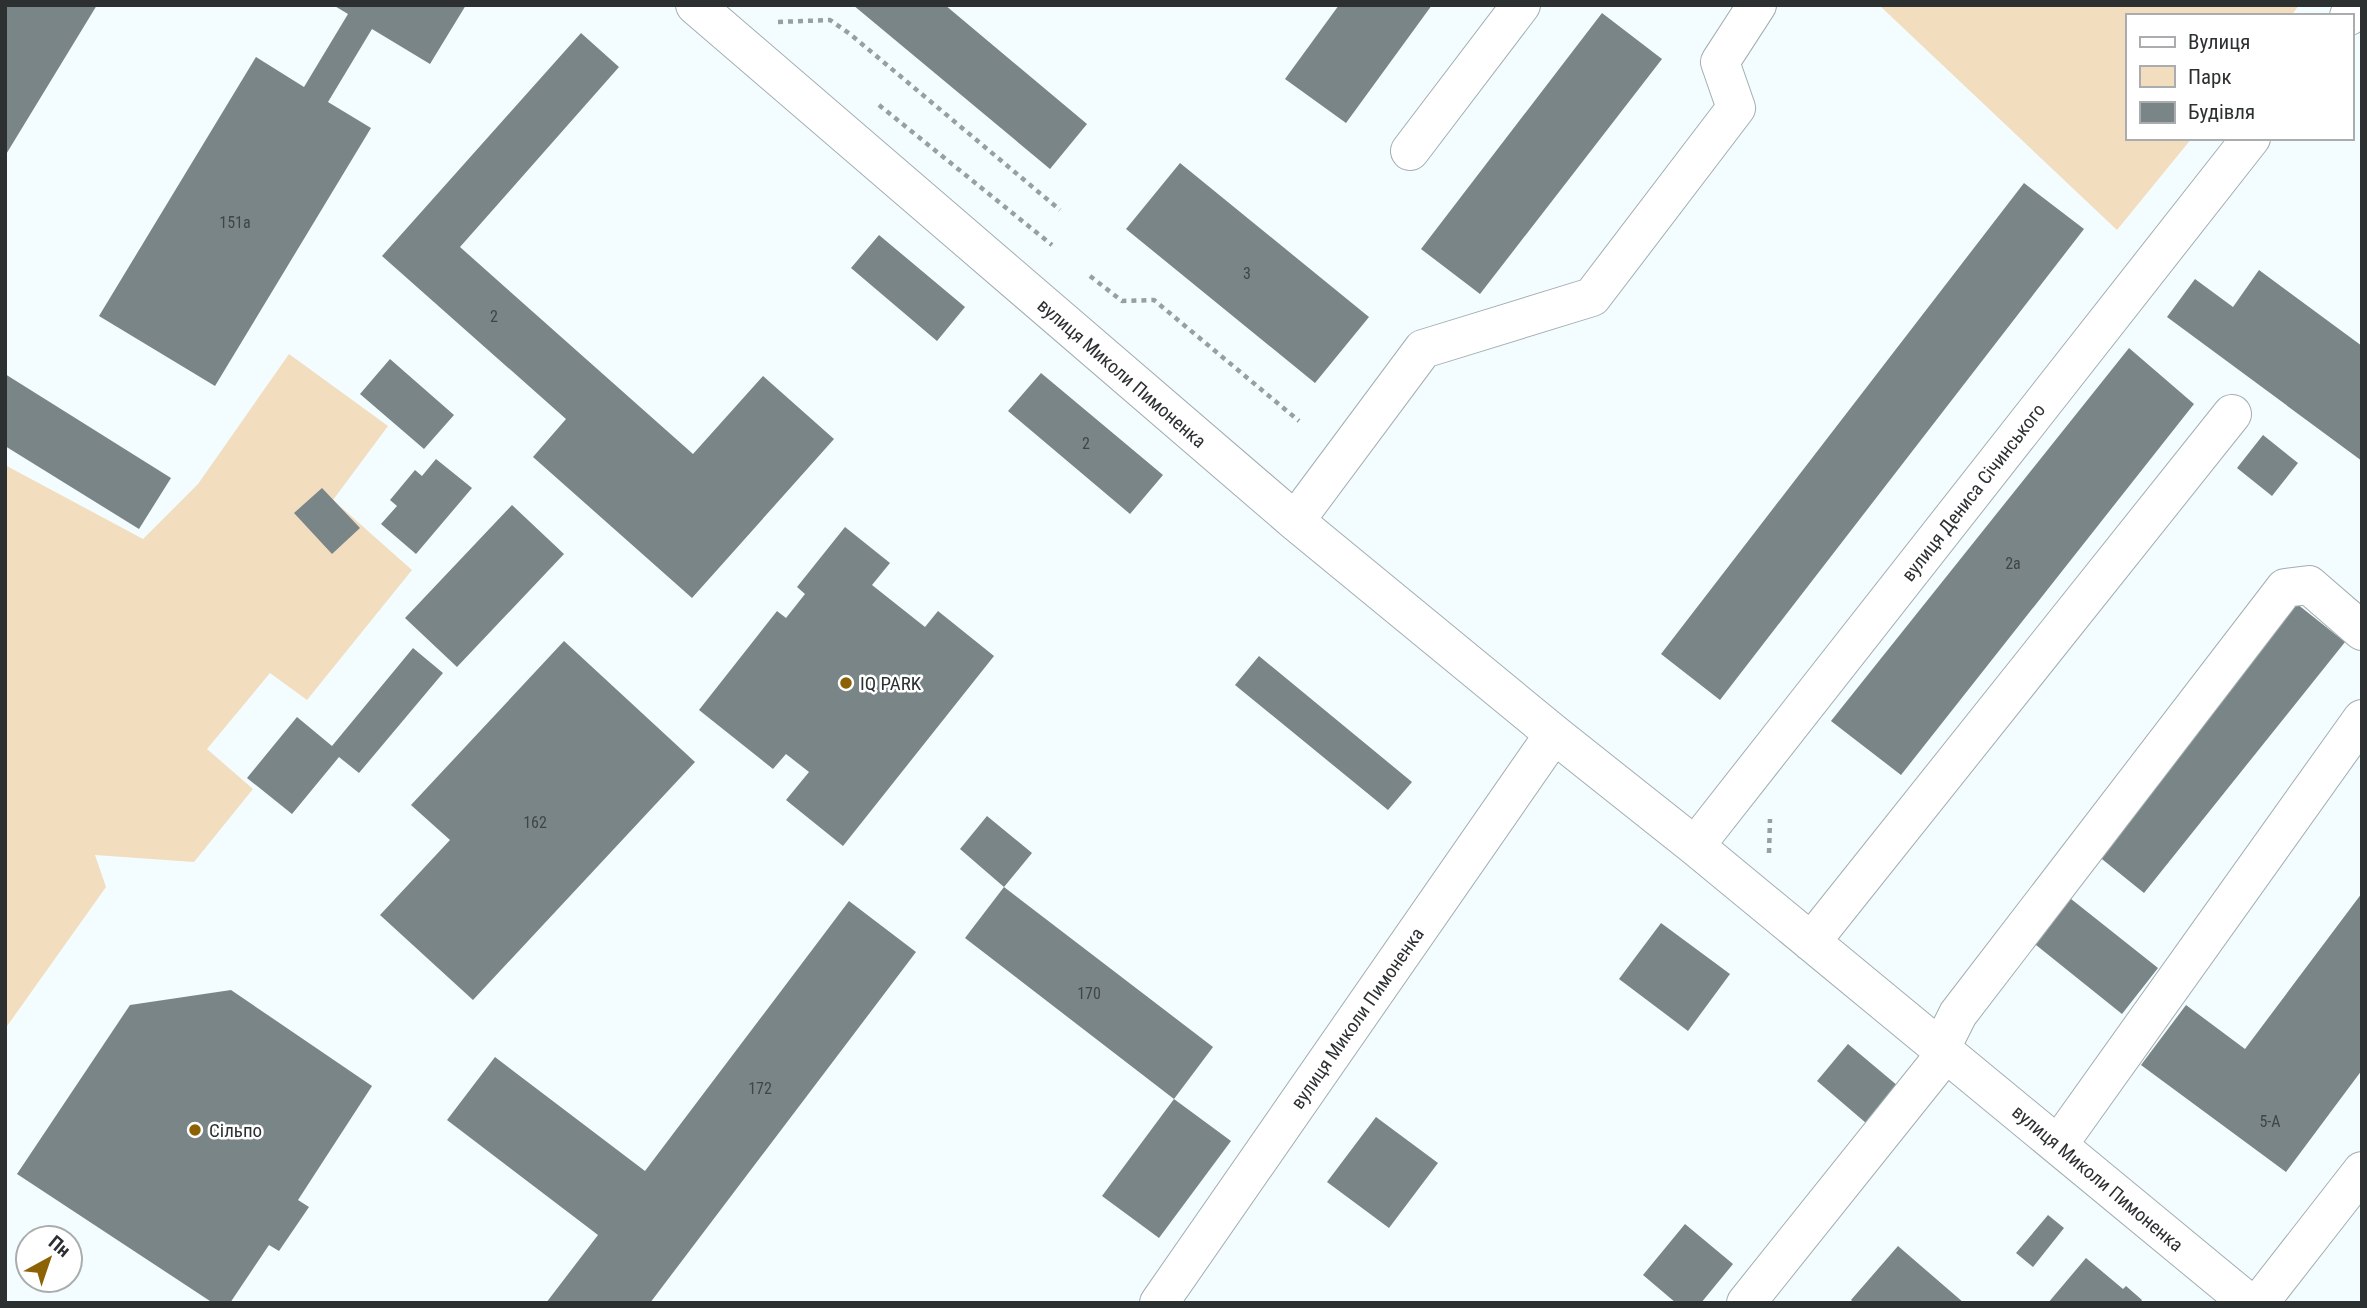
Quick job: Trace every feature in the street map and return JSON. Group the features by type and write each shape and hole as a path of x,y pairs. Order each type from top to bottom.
{"street":[{"name":"вулиця Миколи Пимоненка","path":"695,5 1295,521 1695,846 2249,1303"},
{"path":"1410,151 1521,5"},
{"path":"1295,521 1423,349 1592,297 1736,108 1720,62 1757,5"},
{"name":"вулиця Дениса Січинського","path":"1695,846 2249,140"},
{"path":"1811,942 2232,414"},
{"path":"1746,1303 1943,1051 1958,1014 2285,588 2309,585 2362,631"},
{"path":"2058,1145 2362,719"},
{"name":"вулиця Миколи Пимоненка","path":"1159,1303 1554,734"},
{"path":"2259,1303 2362,1171"}],"path":[{"path":"770,14 790,31"},
{"path":"780,23 830,20 1060,210"},
{"path":"878,104 1052,245"},
{"path":"1090,276 1122,301 1154,300 1299,421"}],"green space":[{"path":"1879,5 2299,5 2292,14 2126,14 2126,140 2190,140 2117,230"},
{"path":"289,354 388,426 333,500 412,570 307,700 270,673 207,749 253,789 194,862 95,855 106,887 5,1029 5,465 143,539 198,484"}],"building":[{"path":"5,5 97,5 5,156"},
{"path":"333,5 466,5 430,64 372,29 328,102 371,128 215,386 99,316 256,57 304,87 348,14"},
{"path":"853,5 945,5 1087,124 1050,169"},
{"path":"1339,5 1432,5 1346,123 1285,79"},
{"path":"1602,13 1662,59 1480,294 1421,249"},
{"path":"581,33 619,67 460,247 693,454 763,376 834,439 692,598 533,457 566,419 382,256"},
{"path":"1180,163 1369,317 1315,383 1126,229"},
{"path":"2024,183 2084,229 1720,700 1661,654"},
{"path":"879,235 965,307 937,341 851,268"},
{"path":"2259,270 2362,346 2362,461 2167,317 2195,279 2233,307"},
{"path":"2129,348 2194,404 1901,775 1831,721"},
{"path":"390,359 454,415 424,449 360,394"},
{"path":"1041,373 1163,475 1130,514 1008,411"},
{"path":"5,374 171,478 139,529 5,446"},
{"path":"2263,435 2298,463 2272,496 2237,468"},
{"path":"436,459 472,488 416,554 381,524 397,506 390,500 415,470 422,476"},
{"path":"322,488 360,528 332,554 294,513"},
{"path":"512,505 564,554 457,667 405,618"},
{"name":"IQ PARK","path":"845,527 890,563 872,585 925,627 938,611 994,656 843,846 786,800 809,772 786,754 773,769 699,710 777,611 786,618 805,594 797,587"},
{"path":"2292,600 2345,642 2144,893 2092,851"},
{"path":"564,641 695,762 473,1000 380,915 450,840 411,805"},
{"path":"413,648 443,673 359,773 339,757 292,814 247,778 297,717 332,746"},
{"path":"1259,656 1412,782 1388,810 1235,685"},
{"path":"987,816 1032,853 1004,887 960,849"},
{"path":"1004,887 1213,1047 1174,1099 965,938"},
{"path":"2061,891 2158,968 2122,1014 2025,936"},
{"path":"2362,893 2362,1070 2286,1172 2141,1065 2186,1005 2245,1049"},
{"path":"849,901 916,952 650,1303 546,1303 598,1235 447,1120 495,1057 645,1171"},
{"path":"1661,923 1730,974 1688,1031 1619,979"},
{"name":"Сільпо","path":"231,990 372,1086 298,1200 309,1207 279,1251 269,1245 230,1303 213,1303 17,1174 130,1005"},
{"path":"1848,1044 1898,1086 1866,1123 1817,1081"},
{"path":"1174,1099 1231,1141 1159,1238 1102,1196"},
{"path":"1376,1117 1438,1163 1389,1228 1327,1182"},
{"path":"2048,1215 2064,1228 2033,1267 2016,1253"},
{"path":"1685,1224 1733,1264 1701,1303 1676,1303 1643,1275"},
{"path":"1898,1246 1964,1303 1854,1303 1851,1300"},
{"path":"2086,1258 2123,1289 2126,1286 2142,1300 2140,1303 2048,1303"}],"place":[{"name":"IQ PARK","path":"846,683"},
{"name":"Сільпо","path":"195,1130"}]}
